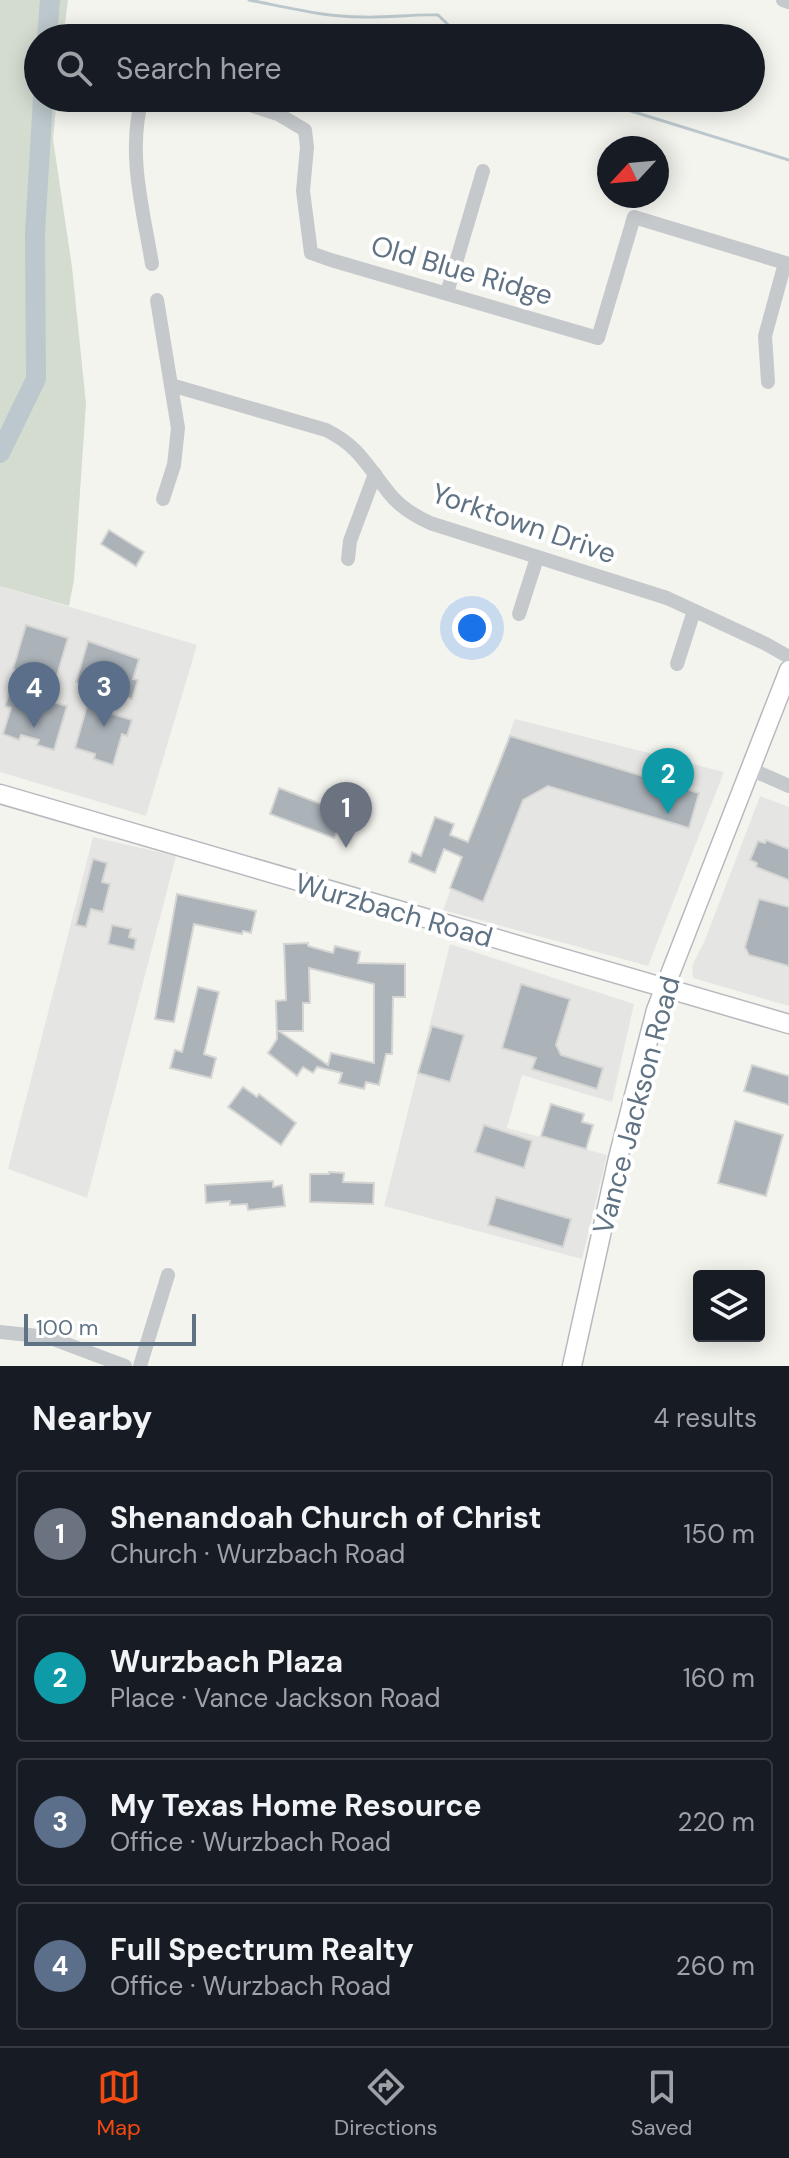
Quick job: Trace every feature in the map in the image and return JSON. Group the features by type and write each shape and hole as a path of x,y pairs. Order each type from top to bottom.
{"main road":[{"name":"Vance Jackson Road","path":"572,1366 633,1094 663,989 789,670"},
{"name":"Wurzbach Road","path":"0,794 789,1024"}],"street":[{"path":"138,112 135,154 152,264"},
{"name":"Old Blue Ridge","path":"272,112 305,130 307,147 303,191 311,253 598,338 634,217 787,264"},
{"path":"447,293 483,171"},
{"path":"768,382 765,336 787,264"},
{"path":"157,300 178,447 163,499"},
{"name":"Yorktown Drive","path":"171,385 326,430 356,448 391,496 423,520 454,533 646,591 789,657"},
{"path":"348,559 350,541 375,474"},
{"path":"519,614 537,558"},
{"path":"677,664 694,611"},
{"path":"750,769 789,786"},
{"path":"140,1366 168,1275"},
{"path":"0,1332 48,1337 125,1366"}],"shaded area":[{"path":"0,0 68,0 65,24 24,24 24,112 56,112 53,139 72,267 86,404 74,580 69,606 0,586"},
{"path":"0,586 197,645 146,816 0,772"},
{"path":"515,719 724,772 648,966 443,910"},
{"path":"760,796 789,807 789,1006 693,978 692,966 705,940"},
{"path":"93,837 176,856 87,1198 8,1169"},
{"path":"450,944 634,1004 612,1102 522,1075 507,1128 607,1155 582,1259 384,1206"}],"building":[{"path":"109,530 144,552 136,566 101,544"},
{"path":"26,625 68,638 55,682 13,669"},
{"path":"88,641 139,659 133,679 138,680 132,699 76,682"},
{"path":"10,689 67,706 54,750 37,745 39,740 21,735 19,740 3,734 11,708 5,706"},
{"path":"87,706 132,720 127,736 122,734 113,765 94,759 95,754 75,748"},
{"path":"510,736 699,793 689,828 548,786 523,800 483,902 450,888 462,857 444,849 435,873 409,862 412,852 421,856 435,817 454,824 450,835 468,842"},
{"path":"279,788 350,815 344,831 338,829 334,838 270,814"},
{"path":"766,840 789,849 789,880 756,867 757,863 750,860 758,841 765,843"},
{"path":"93,859 107,863 102,882 110,884 103,912 91,909 86,927 76,925"},
{"path":"177,894 256,911 251,933 194,924 174,1022 155,1019"},
{"path":"759,899 789,907 789,966 749,955 745,947"},
{"path":"112,925 131,929 129,937 136,939 134,950 108,944"},
{"path":"308,943 308,946 333,953 335,946 360,952 358,963 405,964 405,997 393,997 392,1054 386,1054 379,1085 366,1082 364,1089 339,1083 342,1073 317,1067 313,1073 303,1067 297,1076 268,1053 277,1039 276,1001 286,1000 284,944","holes":["309,968 374,984 374,1063 331,1053 328,1065 279,1031 303,1031 303,1003 310,1003"]},
{"path":"521,984 570,999 556,1045 561,1055 603,1068 597,1089 532,1069 536,1058 502,1048"},
{"path":"198,987 219,992 204,1054 216,1058 211,1078 170,1068 175,1050 182,1052"},
{"path":"432,1026 464,1035 450,1082 418,1073"},
{"path":"752,1065 789,1076 789,1105 744,1091"},
{"path":"243,1087 257,1097 259,1094 296,1123 281,1145 228,1107"},
{"path":"551,1104 584,1114 582,1122 593,1125 586,1149 541,1136"},
{"path":"735,1121 783,1135 766,1196 718,1183"},
{"path":"484,1125 532,1141 524,1168 475,1152"},
{"path":"344,1173 343,1182 374,1183 373,1204 310,1202 310,1174"},
{"path":"273,1181 273,1187 282,1185 285,1206 248,1210 247,1204 230,1205 230,1201 206,1203 205,1185"},
{"path":"496,1197 571,1219 563,1247 488,1225"}],"waterway":[{"path":"48,24 50,0"},
{"path":"249,0 348,17 438,15 447,24"},
{"path":"0,453 36,379 35,233 42,112"},
{"path":"634,112 789,160"}],"place":[{"name":"My Texas Home Resource","path":"104,727"},
{"name":"Full Spectrum Realty","path":"34,728"},
{"name":"Wurzbach Plaza","path":"668,814"},
{"name":"Shenandoah Church of Christ","path":"346,848"}]}
